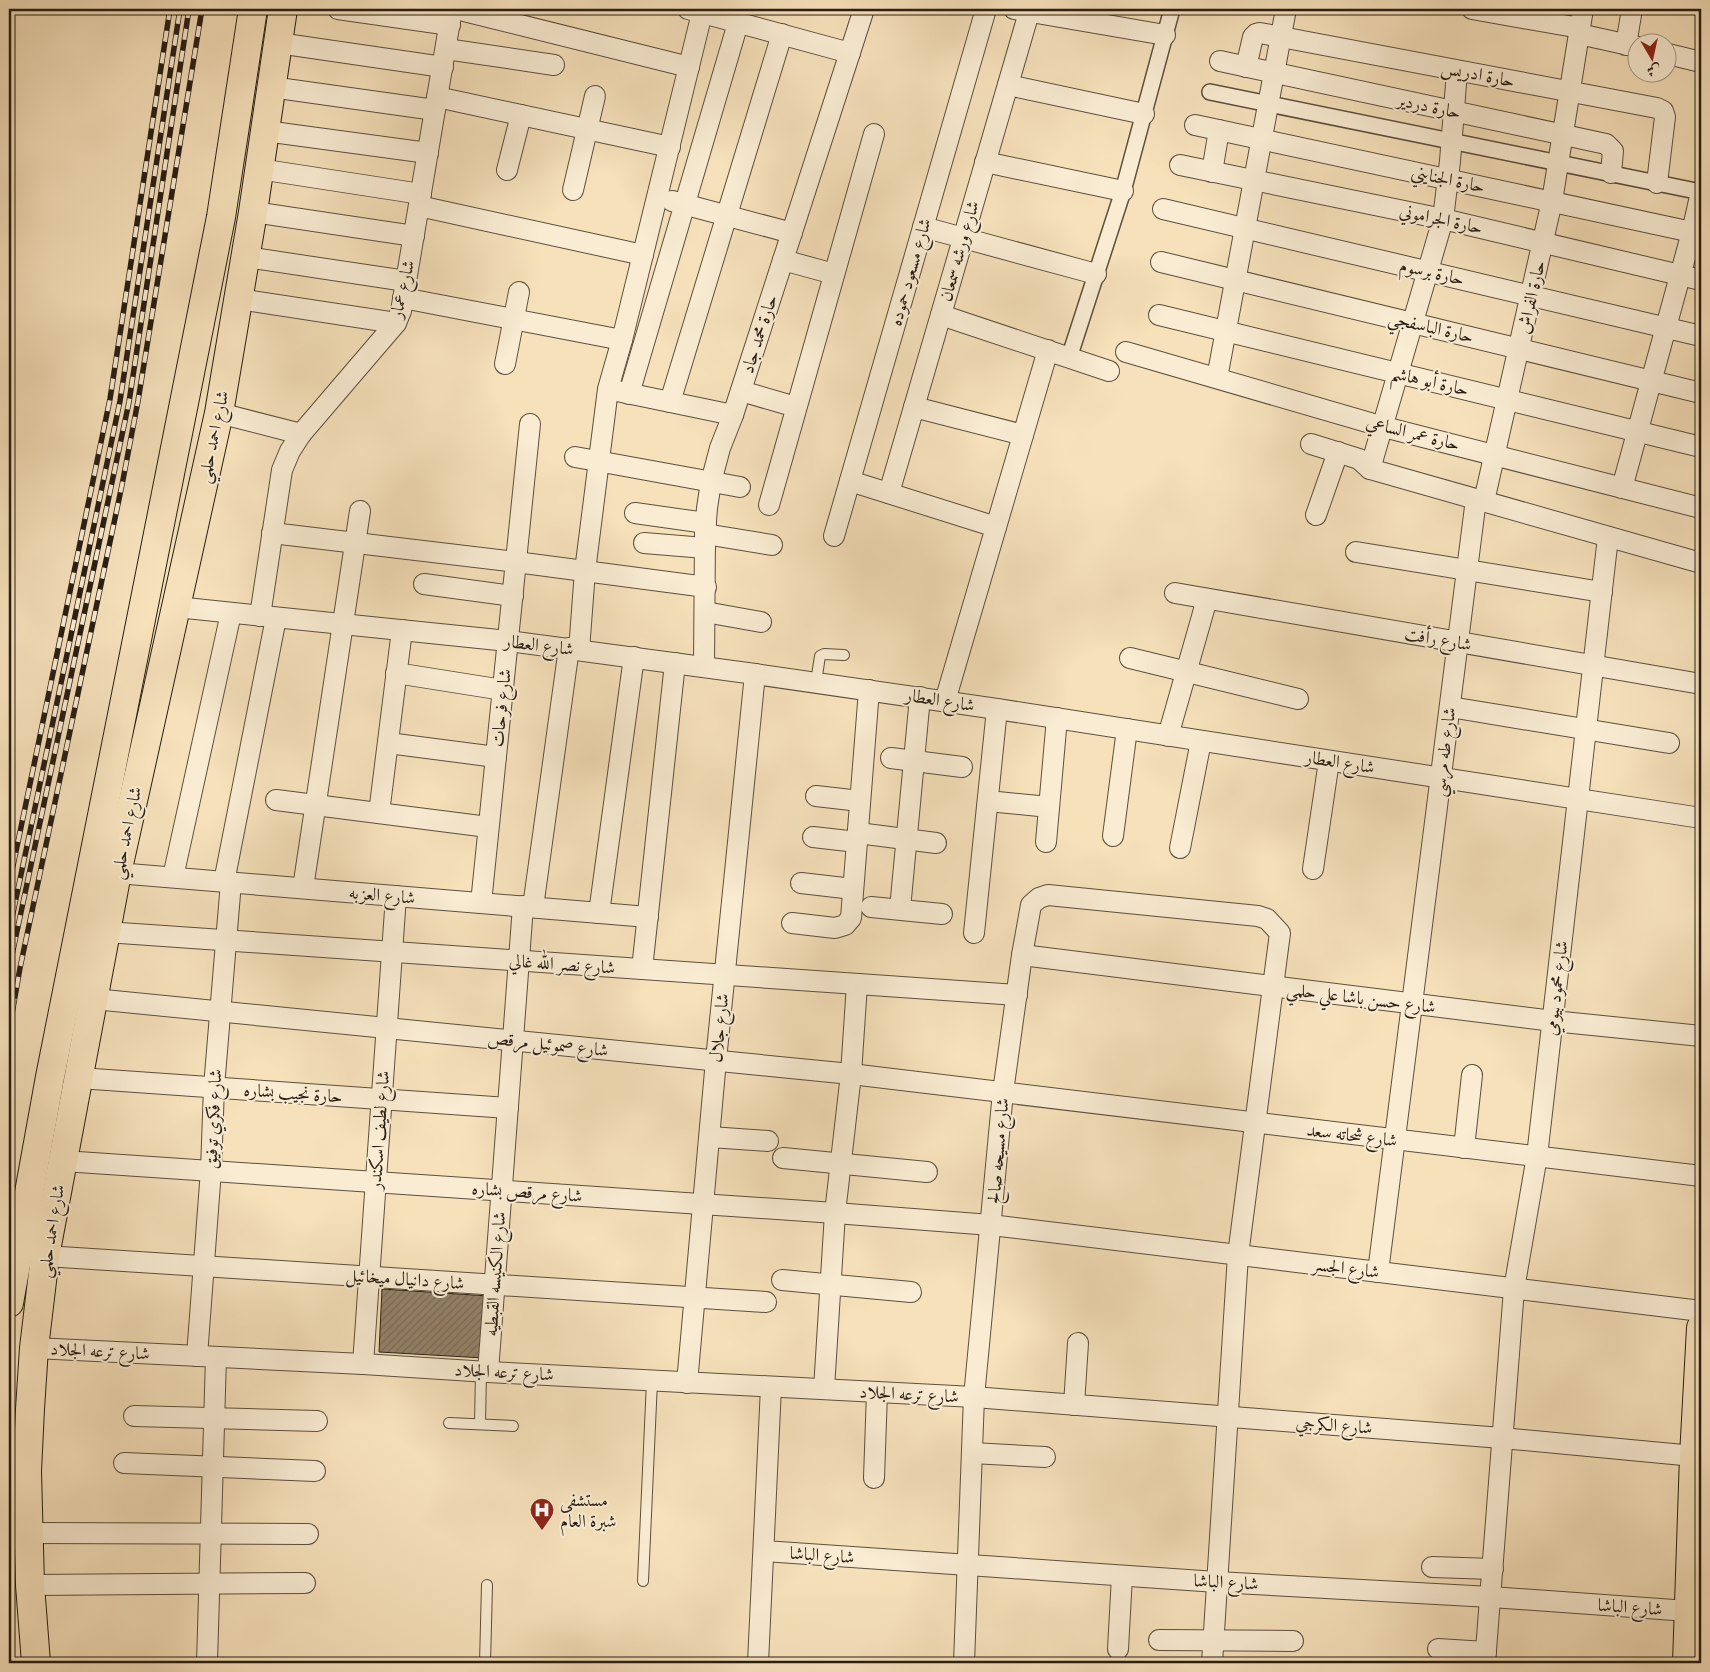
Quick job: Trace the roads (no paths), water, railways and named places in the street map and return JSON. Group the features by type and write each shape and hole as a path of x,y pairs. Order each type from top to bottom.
{"main road":[{"name":"شارع احمد حلمي","path":"9,1304 50,1078 221,217 253,9"},
{"name":"شارع احمد حلمي","path":"36,1663 28,1533 30,1409 34,1348 45,1256 117,873 219,413 246,257 283,9"},
{"path":"221,217 252,216"},
{"path":"1687,1663 1694,1456 1701,1328"}],"street":[{"path":"338,9 453,14 689,67"},
{"name":"حارة محمد جاد","path":"704,667 706,535 711,482 720,448 741,391 864,9"},
{"name":"شارع مسعود حموده","path":"834,536 986,9"},
{"path":"1069,358 1124,191 1172,9"},
{"path":"1217,378 1286,9"},
{"path":"1472,9 1581,24 1628,44"},
{"path":"1632,9 1632,32"},
{"path":"698,10 850,53"},
{"name":"شارع الكنيسه القبطيه","path":"485,1372 502,1190 519,961 574,649 608,389 658,197 689,67 698,10"},
{"path":"1024,10 1165,35"},
{"name":"شارع ورشه سمعان","path":"888,493 1008,85 1024,10"},
{"name":"شارع عمار","path":"268,617 272,533 282,470 290,451 301,434 396,323 401,311 453,14"},
{"path":"629,394 738,22"},
{"name":"حارة الفراش","path":"1480,500 1495,454 1552,201 1581,24"},
{"name":"حارة ادريس","path":"1246,67 1255,35 1260,33 1657,108 1662,111 1665,120 1657,183"},
{"path":"670,402 782,34"},
{"path":"278,44 554,65"},
{"path":"1678,56 1701,62"},
{"name":"حارة دردير","path":"1220,61 1606,144 1613,151 1611,173"},
{"path":"1370,469 1384,427 1443,219 1449,180 1457,70"},
{"path":"1008,85 1144,114"},
{"path":"271,87 436,103 521,115 670,147"},
{"path":"1210,92 1701,192 1697,233 1680,275 1622,488"},
{"path":"573,190 595,96"},
{"path":"507,170 521,115"},
{"name":"حارة الجنايني","path":"1195,125 1697,233"},
{"path":"1212,172 1219,130"},
{"path":"265,131 428,153"},
{"path":"769,505 874,134"},
{"path":"985,162 1124,191"},
{"name":"حارة الجراموني","path":"1180,165 1443,219 1701,280"},
{"path":"259,169 420,200 642,255"},
{"path":"658,197 792,233"},
{"name":"حارة برسوم","path":"1163,209 1701,336"},
{"path":"252,216 414,236"},
{"path":"923,227 1096,274"},
{"path":"246,257 404,290 514,319 622,340"},
{"path":"783,260 834,274"},
{"name":"حارة الباسفجي","path":"1161,262 1701,393"},
{"path":"505,364 519,292"},
{"path":"238,299 396,323"},
{"path":"940,315 1109,370"},
{"name":"حارة أبو هاشم","path":"1159,315 1701,447"},
{"path":"945,701 1048,350"},
{"name":"حارة عمر الساعي","path":"1126,352 1384,427 1701,508"},
{"path":"608,389 733,415"},
{"path":"741,391 796,407"},
{"path":"914,407 1023,435"},
{"path":"219,413 301,434"},
{"name":"شارع فرحات","path":"480,903 530,424"},
{"path":"1311,444 1359,459 1370,469 1701,564"},
{"path":"1316,515 1338,452"},
{"path":"575,458 740,487"},
{"path":"850,481 996,527"},
{"name":"شارع طه مرسي","path":"1378,1272 1467,570 1480,500"},
{"path":"303,888 360,511"},
{"path":"635,513 706,535 772,544"},
{"path":"272,533 706,587"},
{"path":"644,543 706,535"},
{"name":"شارع محمود بيومي","path":"1486,1658 1514,1289 1537,1156 1608,537"},
{"path":"1356,552 1602,592"},
{"path":"424,584 513,596"},
{"name":"شارع رأفت","path":"1175,593 1701,684"},
{"path":"1168,736 1207,599"},
{"name":"شارع العطار","path":"176,608 508,641 816,682 1701,818"},
{"path":"705,612 761,622"},
{"path":"173,878 232,613"},
{"name":"شارع فكري توفيق","path":"207,1663 214,1418 206,1357 204,1266 211,1170 214,1087 226,940 227,882 268,617"},
{"path":"379,813 402,630"},
{"path":"599,913 634,657"},
{"path":"1130,658 1298,699"},
{"path":"642,969 675,663"},
{"path":"396,674 503,690"},
{"name":"شارع جلال","path":"687,1383 724,975 755,674"},
{"path":"792,923 835,928 845,925 851,918 870,690"},
{"path":"900,909 920,698"},
{"path":"1450,707 1669,743"},
{"path":"974,933 997,709"},
{"path":"1046,842 1057,718"},
{"path":"1114,836 1127,729"},
{"path":"1180,848 1201,741"},
{"path":"388,743 496,758"},
{"path":"891,758 962,767"},
{"path":"1314,869 1329,761"},
{"path":"816,796 860,801"},
{"path":"276,800 488,827"},
{"path":"988,801 1049,807"},
{"path":"814,837 907,840 936,843"},
{"name":"شارع العزبه","path":"117,873 648,917"},
{"path":"802,883 853,889"},
{"name":"شارع مسيحه صالح","path":"964,1663 974,1397 992,1225 1003,1092 1031,905 1039,898 1048,895 1258,916 1267,919 1280,933 1273,987"},
{"name":"شارع لطيف اسكندر","path":"363,1364 396,896"},
{"path":"871,906 942,914"},
{"name":"شارع نصر الله غالي","path":"106,932 1017,995"},
{"name":"شارع حسن باشا علي حلمي","path":"1022,955 1552,1021 1701,1036"},
{"path":"824,1389 835,1213 851,1074 857,984"},
{"path":"1212,1663 1238,1255 1273,987"},
{"name":"شارع صموئيل مرقص","path":"94,998 716,1060 1003,1092"},
{"path":"1464,1148 1472,1074"},
{"name":"حارة نجيب بشاره","path":"79,1078 508,1108"},
{"name":"شارع شحاته سعد","path":"1003,1092 1701,1176"},
{"path":"710,1137 768,1141"},
{"path":"782,1158 927,1172"},
{"name":"شارع مرقص بشاره","path":"63,1161 992,1225"},
{"name":"شارع الجسر","path":"992,1225 1701,1311"},
{"name":"شارع دانيال ميخائيل","path":"45,1256 766,1302"},
{"path":"782,1280 911,1292"},
{"path":"1074,1405 1078,1343"},
{"name":"شارع ترعه الجلاد","path":"34,1348 974,1397"},
{"path":"758,1663 771,1387"},
{"path":"874,1478 876,1392"},
{"name":"شارع الكرجي","path":"974,1397 1502,1438 1694,1456"},
{"path":"134,1416 317,1421"},
{"path":"972,1453 1045,1457"},
{"path":"124,1463 315,1471"},
{"path":"28,1533 308,1534"},
{"name":"شارع الباشا","path":"764,1551 1122,1576 1491,1597 1688,1611"},
{"path":"1432,1567 1493,1569"},
{"path":"1118,1649 1122,1576"},
{"path":"30,1585 305,1583"},
{"path":"1159,1640 1293,1641"},
{"path":"1438,1649 1486,1658"}],"lane":[{"path":"816,682 820,656 824,654 844,656"},
{"path":"480,1424 485,1372"},
{"path":"643,1581 652,1381"},
{"path":"449,1423 513,1426"},
{"path":"485,1663 487,1585"}],"railway":[{"path":"9,885 110,399 170,9"},
{"path":"9,932 120,401 180,9"},
{"path":"9,969 129,402 189,9"},
{"path":"9,1031 20,968 138,401 202,9"}],"place":[{"name":"مستشفى شبرة العام","path":"542,1531"}]}
